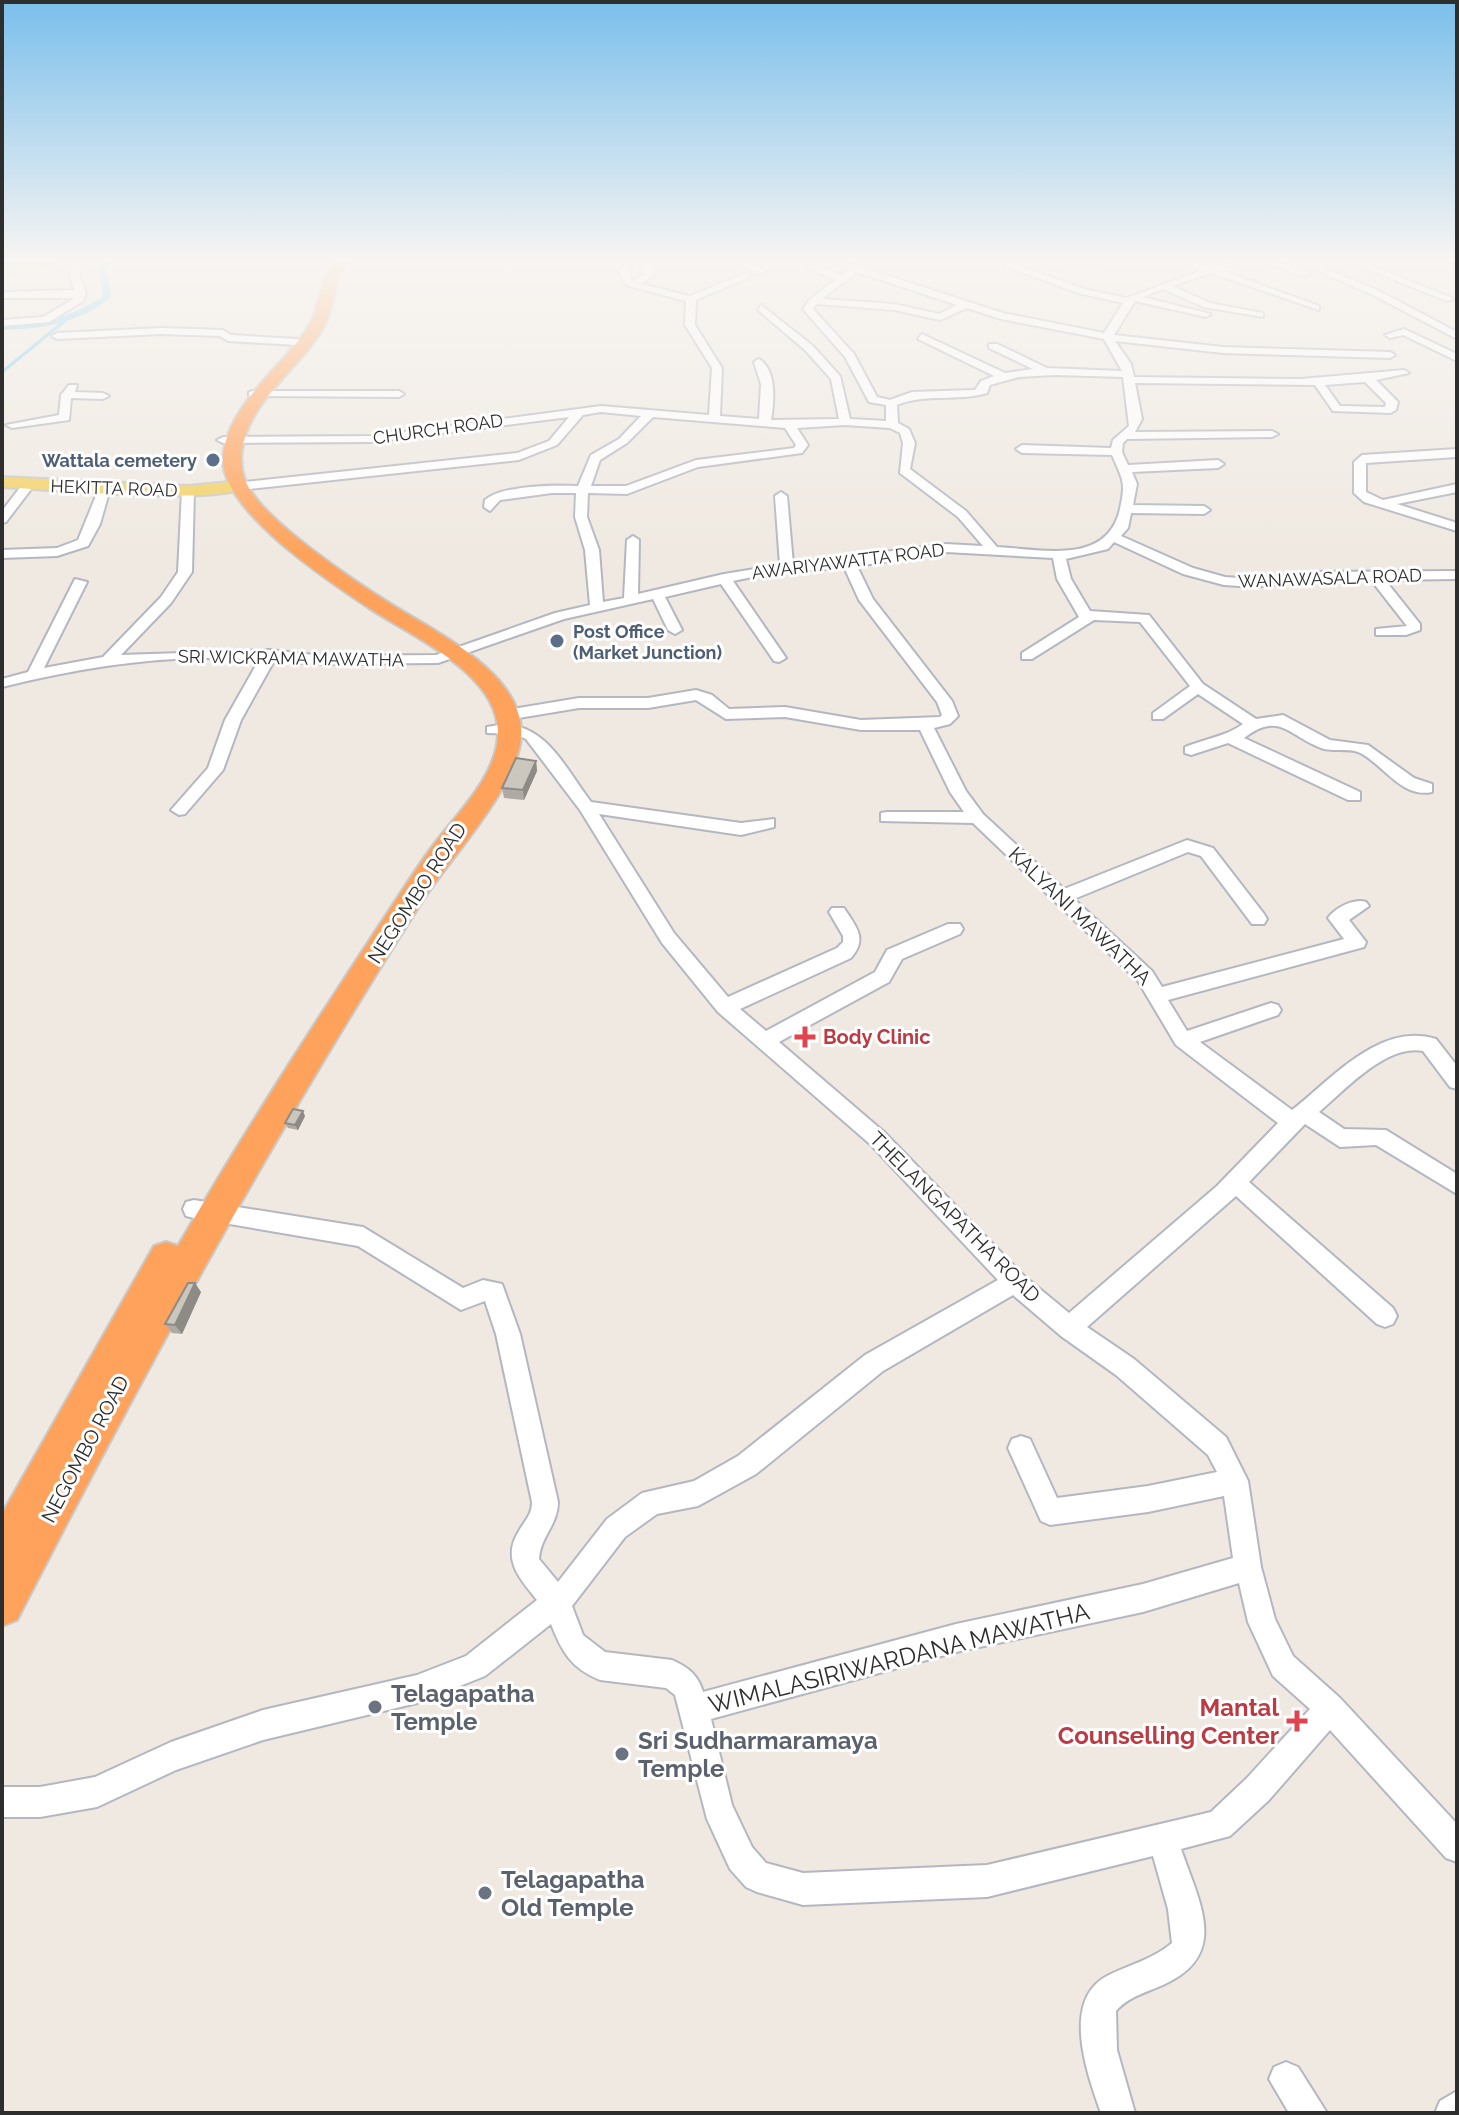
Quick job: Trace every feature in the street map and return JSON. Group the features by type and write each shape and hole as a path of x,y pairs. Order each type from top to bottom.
{"highway":[{"path":"286,357 229,440 233,487 257,511 328,568 445,656 489,683 503,725"},
{"path":"258,394 290,357"},
{"name":"NEGOMBO ROAD","path":"2,1553 204,1212 497,770 509,746 503,725"},
{"name":"NEGOMBO ROAD","path":"2,1605 204,1212"}],"main road":[{"name":"HEKITTA ROAD","path":"5,483 188,491 233,487"}],"street":[{"path":"710,357 717,368 714,418"},
{"path":"817,357 836,378 845,422"},
{"path":"850,357 873,400 891,403 912,395 976,393 983,391 985,383 1002,376 1045,371 1127,377 1317,381 1368,379 1404,373"},
{"path":"962,357 1002,376"},
{"path":"1015,357 1045,371"},
{"path":"1115,538 1122,528 1131,484 1116,452 1117,442 1135,427 1136,419 1126,364 1121,357"},
{"path":"759,362 765,373 769,405 764,424"},
{"path":"1024,373 1038,386"},
{"path":"1317,381 1337,409 1390,410 1392,402 1368,379"},
{"path":"11,425 60,421 65,418 70,391 103,396"},
{"path":"258,394 399,394"},
{"path":"891,403 892,425 905,431 909,443 904,470 962,514 993,550"},
{"path":"233,487 519,456 553,443 580,411"},
{"name":"CHURCH ROAD","path":"229,440 373,439 580,411 650,413 764,424 845,422 892,425"},
{"path":"597,608 592,550 579,504 583,489 595,458 623,441 650,413"},
{"path":"490,507 491,500 497,497 552,489 627,490 696,464 798,451 802,445 789,425"},
{"path":"1127,436 1272,434"},
{"path":"1022,449 1116,452"},
{"path":"1457,453 1366,458 1360,462 1360,493 1380,503 1457,527"},
{"path":"1126,469 1218,464"},
{"path":"2,519 29,484"},
{"path":"1380,503 1457,488"},
{"path":"2,554 56,552 79,546 87,537 104,489"},
{"path":"108,660 166,600 185,572 188,559 188,491"},
{"path":"781,496 787,567"},
{"path":"1126,509 1204,510"},
{"name":"AWARIYAWATTA ROAD","path":"445,656 510,631 724,578 787,567 849,563 946,548 1059,555 1089,551 1115,538"},
{"name":"WANAWASALA ROAD","path":"1115,538 1188,571 1224,581 1255,583 1314,576 1457,575"},
{"path":"631,601 633,540"},
{"path":"1059,555 1064,579 1089,617"},
{"path":"503,725 604,700 648,703 696,695 707,698 726,714 785,712 861,725 925,725 945,721 950,716 944,701 866,600 849,563"},
{"path":"1374,575 1415,627 1381,632"},
{"path":"724,578 779,658"},
{"path":"34,674 80,582"},
{"path":"658,596 675,630"},
{"path":"1027,656 1089,617 1133,615 1144,618 1198,687 1253,724"},
{"path":"179,810 215,770 233,720 270,654"},
{"name":"SRI WICKRAMA MAWATHA","path":"2,683 108,660 270,654 323,660 445,656"},
{"path":"1158,716 1198,687"},
{"path":"1233,739 1253,724 1283,720 1326,744 1362,748 1408,782 1426,788"},
{"name":"THELANGAPATHA ROAD","path":"503,725 532,736 586,807 668,938 725,1007 877,1138 1015,1282 1069,1328 1125,1367 1217,1446 1235,1481 1248,1567 1268,1640 1283,1666 1330,1708 1457,1847"},
{"name":"KALYANI MAWATHA","path":"925,725 958,792 977,818 1145,976 1160,995 1172,1029 1183,1040 1298,1118 1340,1138 1371,1134 1387,1140 1457,1185"},
{"path":"1191,750 1224,737 1233,739 1354,796"},
{"path":"586,807 741,829 768,823"},
{"path":"887,817 977,818"},
{"path":"1062,897 1187,846 1198,847 1207,852 1258,919"},
{"path":"1160,995 1357,942 1337,918 1360,906"},
{"path":"725,1007 844,953 852,944 852,936 838,912"},
{"path":"764,1041 882,977 894,955 954,929"},
{"path":"1183,1040 1271,1010"},
{"path":"1069,1328 1235,1182 1298,1118 1376,1054 1415,1041 1429,1044 1457,1081"},
{"path":"1235,1182 1385,1316"},
{"name":"WIMALASIRIWARDANA MAWATHA","path":"204,1212 363,1237 461,1299 483,1290 494,1291 517,1374 545,1502 545,1516 526,1543 525,1564 557,1602 573,1645 600,1666 672,1674 687,1686 694,1709 956,1638 1143,1598 1248,1567"},
{"path":"2,1802 40,1802 97,1792 171,1757 263,1725 417,1689 475,1666 557,1602 575,1584 616,1528 651,1502 698,1493 747,1465 874,1363 1015,1282"},
{"path":"1021,1448 1050,1512 1148,1499 1235,1481"},
{"path":"694,1709 718,1808 741,1858 757,1876 803,1889 987,1881 1219,1825 1258,1789 1330,1708"},
{"path":"1118,2113 1099,2050 1098,2008 1108,1993 1147,1978 1182,1956 1188,1945 1182,1903 1163,1840"},
{"path":"1286,2079 1310,2113"},
{"path":"1452,2113 1457,2108"}],"building":[{"path":"516,758 536,761 523,790 502,788"},
{"path":"293,1109 303,1111 295,1125 285,1123"},
{"path":"188,1283 195,1283 175,1325 165,1324"}],"waterway":[{"path":"2,372 21,357"}],"place":[{"name":"Wattala cemetery","path":"213,460"},
{"name":"Post Office (Market Junction)","path":"557,641"},
{"name":"Body Clinic","path":"805,1037"},
{"name":"Telagapatha Temple","path":"375,1707"},
{"name":"Mantal Counselling Center","path":"1297,1721"},
{"name":"Sri Sudharmaramaya Temple","path":"622,1754"},
{"name":"Telagapatha Old Temple","path":"485,1893"}]}
